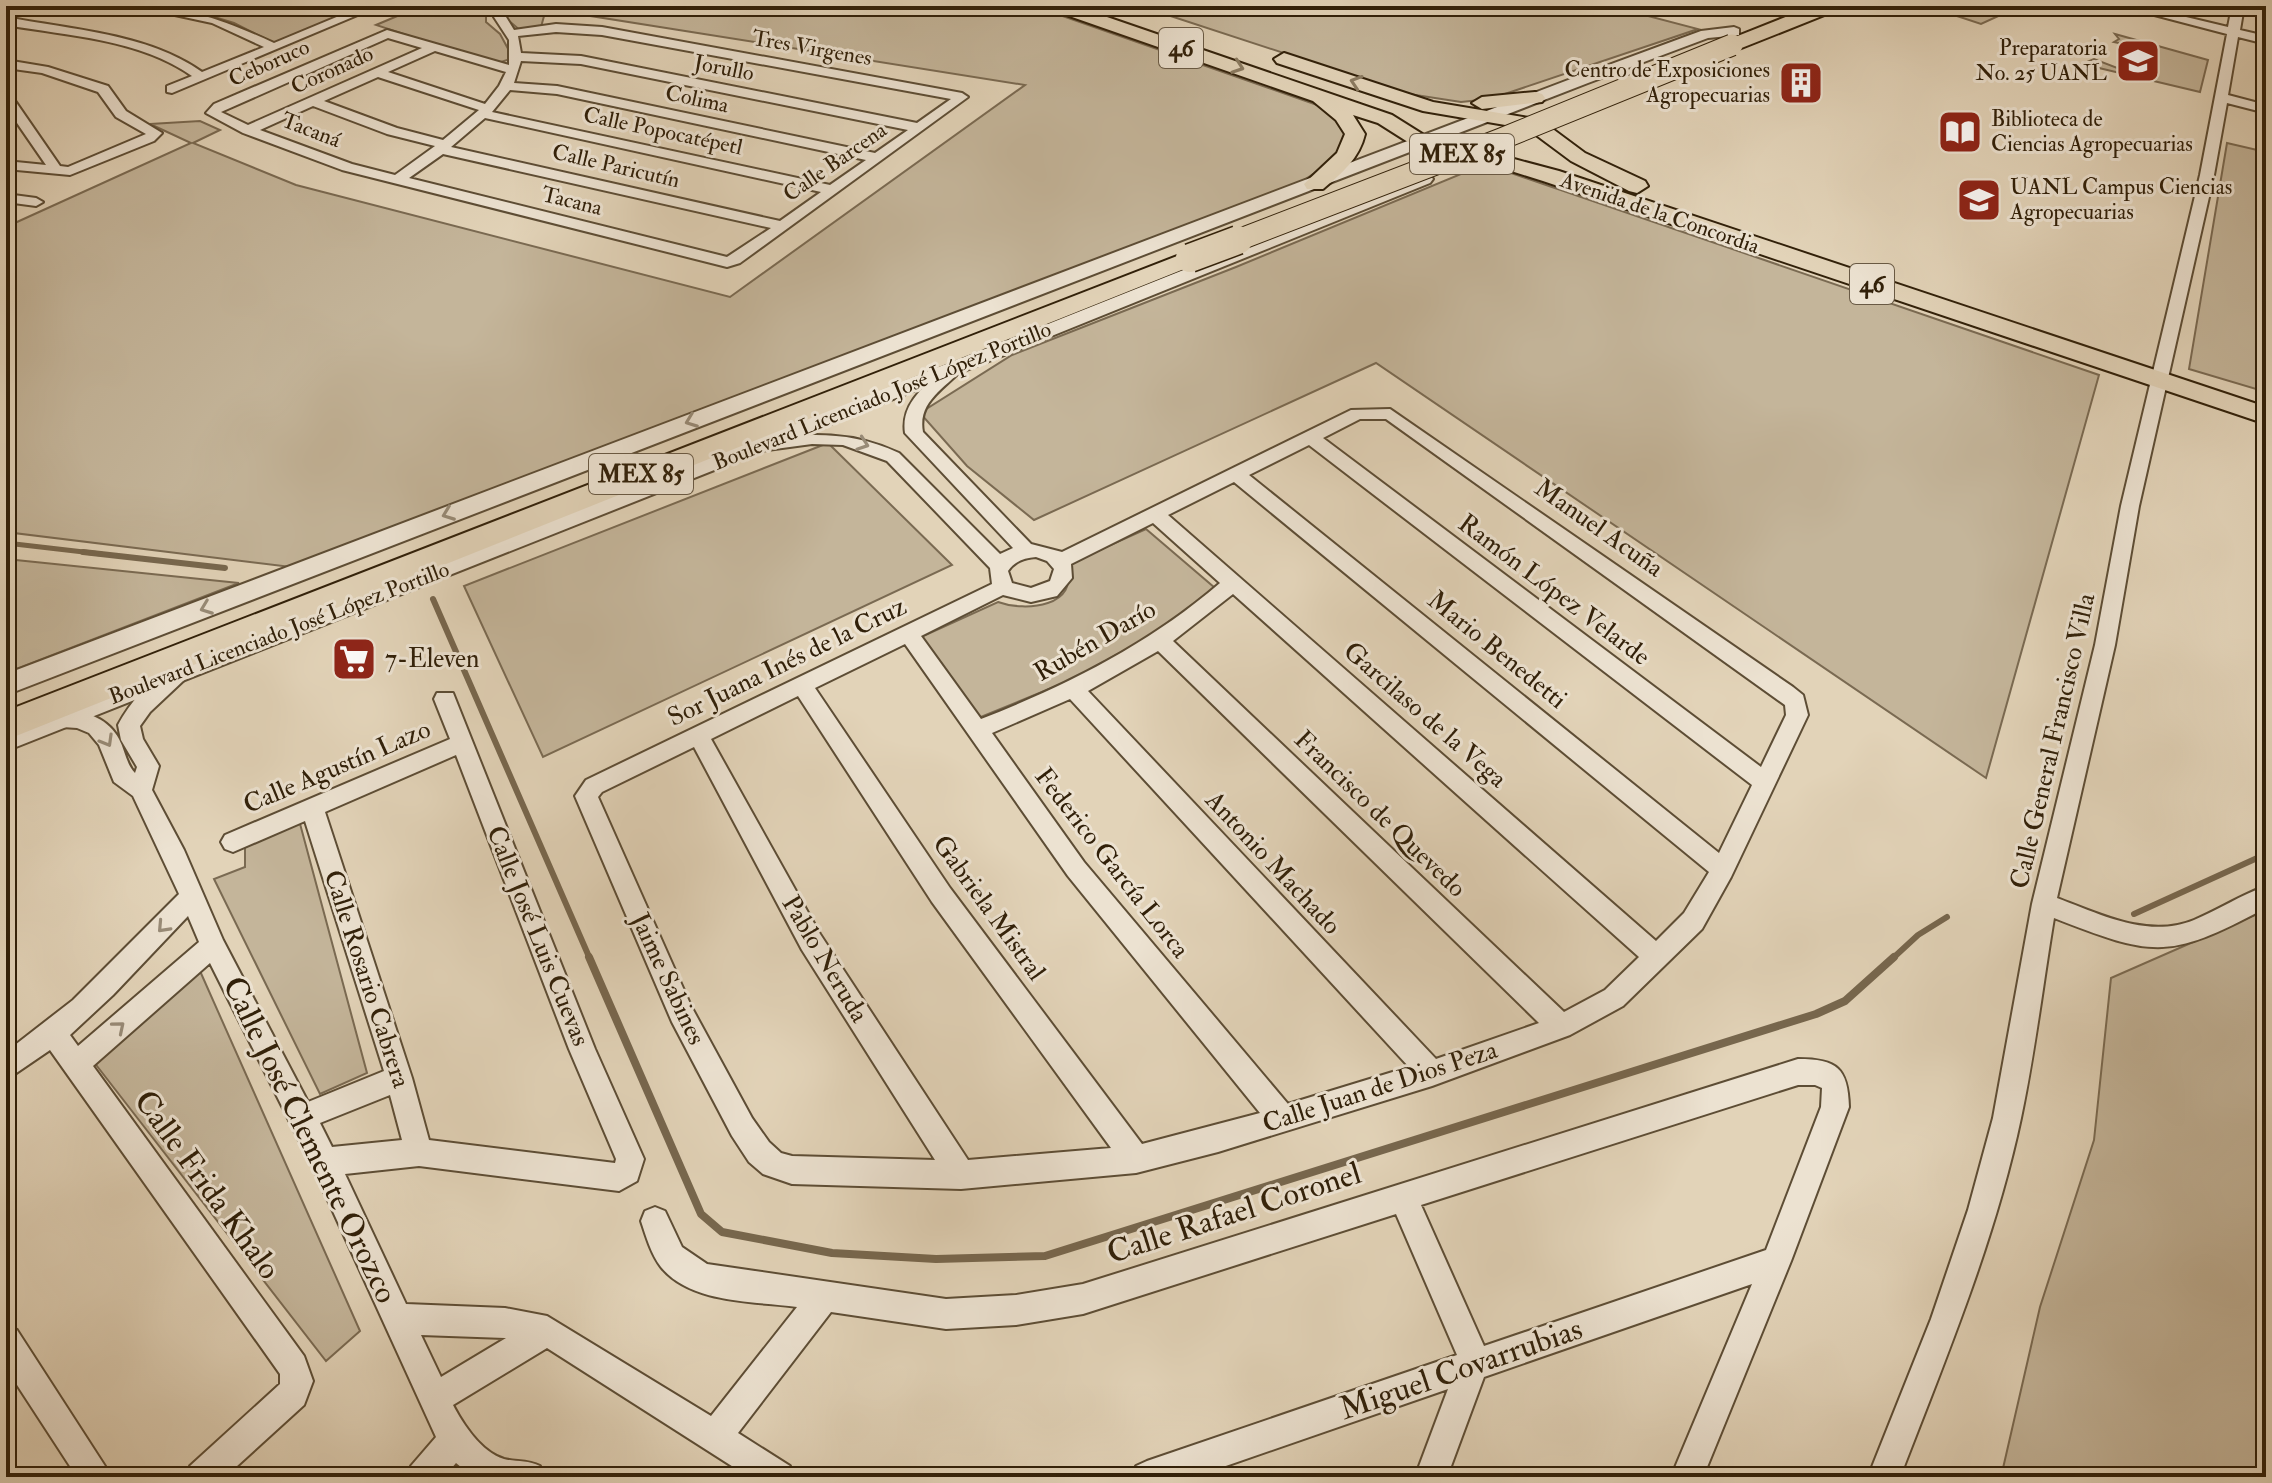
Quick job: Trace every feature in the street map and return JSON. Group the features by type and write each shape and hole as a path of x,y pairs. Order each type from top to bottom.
{"highway":[{"name":"Boulevard Licenciado José López Portillo","path":"1733,38 1807,8"},
{"name":"Boulevard Licenciado José López Portillo","path":"6,706 1175,258 1501,139 1807,8"},
{"name":"Boulevard Licenciado José López Portillo","path":"6,726 1175,258"},
{"path":"1099,310 1175,258"}],"main road":[{"name":"Avenida de la Concordia","path":"1058,6 1385,119 1446,155 1514,165 1551,176 2161,374 2266,399"},
{"name":"Avenida de la Concordia","path":"1270,54 1430,107 1497,108 1543,131 1578,157 1679,204 2161,374 2266,416"},
{"path":"1305,90 1344,116 1355,134 1353,147 1340,164 1315,184"},
{"path":"1385,119 1433,124 1440,116 1430,107"},
{"path":"1551,176 1542,167 1546,159 1560,155 1578,157 1571,131 1576,118"},
{"path":"1442,172 1489,165 1514,165"}],"street":[{"path":"139,6 215,20 274,47"},
{"path":"172,89 373,6"},
{"path":"496,6 492,17 512,35"},
{"path":"397,180 486,112 506,86 516,64 512,35 500,17 504,6"},
{"name":"Boulevard Licenciado José López Portillo","path":"1807,8 1853,6"},
{"path":"2126,6 2266,40"},
{"name":"Calle General Francisco Villa","path":"1884,1477 1946,1319 1982,1210 2007,1118 2044,904 2105,645 2130,506 2207,175 2233,32 2234,7"},
{"path":"6,21 149,48 177,60 201,77"},
{"name":"Tres Virgenes","path":"512,35 556,28 602,31 956,94 961,99"},
{"name":"Ceboruco","path":"213,113 219,107 387,34 432,48"},
{"name":"Boulevard Licenciado José López Portillo","path":"6,685 1423,143 1497,108 1535,98 1706,34 1733,38 1737,53 1099,310 6,740"},
{"path":"432,48 516,64"},
{"name":"Coronado","path":"248,130 432,48"},
{"name":"Jorullo","path":"516,64 581,60 920,128"},
{"path":"6,64 44,70 103,89 121,114 154,130 154,136 74,170 6,165"},
{"name":"Calle Popocatépetl","path":"376,72 486,112 833,190"},
{"path":"1497,108 1555,82 1582,80"},
{"name":"Colima","path":"506,86 557,90 878,158"},
{"path":"2220,97 2266,109"},
{"path":"6,98 57,171"},
{"path":"1535,98 1532,103 1542,114 1576,118"},
{"name":"Calle Barcena","path":"735,260 961,99"},
{"name":"Calle Paricutín","path":"313,101 443,147 783,226"},
{"name":"Tacaná","path":"213,113 327,161 397,180"},
{"path":"1379,159 1402,159 1415,163 1424,174 1419,181"},
{"name":"Tacana","path":"397,180 722,262 735,260"},
{"path":"6,198 36,202"},
{"path":"957,366 915,410 912,426 924,446 1027,551"},
{"name":"Manuel Acuña","path":"1311,437 1357,414 1380,412 1401,419 1785,693"},
{"path":"1060,561 1311,437"},
{"name":"Ramón López Velarde","path":"1311,437 1766,783"},
{"path":"758,445 837,438 858,441 893,457 931,495 1002,576 1021,595 1044,594 1060,583 1064,568 1060,561 1046,552 1027,551 1008,557 1002,576"},
{"path":"893,457 902,447 924,446"},
{"name":"Mario Benedetti","path":"1236,474 1723,870"},
{"path":"931,495 947,496 960,483"},
{"name":"Garcilaso de la Vega","path":"1156,515 1657,957"},
{"name":"Sor Juana Inés de la Cruz","path":"594,786 908,633 1002,576"},
{"name":"Rubén Darío","path":"975,731 1074,690 1160,641 1233,583"},
{"name":"Federico García Lorca","path":"908,633 1076,869 1283,1119"},
{"name":"Francisco de Quevedo","path":"1160,641 1561,1027"},
{"name":"Calle José Clemente Orozco","path":"141,790 148,766 132,740 129,725 142,706 176,675"},
{"name":"Gabriela Mistral","path":"802,685 941,895 1136,1159"},
{"name":"Antonio Machado","path":"1074,690 1432,1073"},
{"name":"Calle Juan de Dios Peza","path":"773,1164 792,1170 961,1175 1136,1159 1283,1119 1432,1073 1561,1027 1614,998 1693,921 1723,870 1797,715 1795,701 1785,693"},
{"name":"Calle José Luis Cuevas","path":"419,1152 619,1177 627,1171 630,1159 582,1049 445,699"},
{"name":"Calle José Clemente Orozco","path":"55,720 78,720 97,727 109,741 122,776 141,790 213,945 325,1162 454,1441 494,1476"},
{"name":"Pablo Neruda","path":"699,737 811,942 961,1175"},
{"name":"Calle Agustín Lazo","path":"233,842 462,743"},
{"name":"Jaime Sabines","path":"594,786 586,796 681,1014 742,1127 759,1152 773,1164"},
{"name":"Calle Rosario Cabrera","path":"312,808 399,1078 419,1152"},
{"path":"6,1067 54,1034 110,984 192,896"},
{"path":"2044,904 2127,932 2169,938 2188,933 2266,896"},
{"path":"75,1065 213,945"},
{"name":"Calle Frida Khalo","path":"54,1034 285,1354 297,1381 293,1394 283,1405 201,1477"},
{"name":"Calle Rafael Coronel","path":"655,1221 664,1248 688,1272 705,1279 823,1299 946,1314 1016,1310 1083,1299 1798,1072 1826,1075 1835,1083 1835,1107 1776,1261"},
{"path":"303,1117 399,1078"},
{"path":"325,1162 419,1152"},
{"path":"1403,1197 1471,1344 1473,1365 1431,1477"},
{"path":"1687,1477 1776,1261"},
{"name":"Miguel Covarrubias","path":"1147,1477 1776,1261"},
{"path":"714,1437 823,1299"},
{"path":"398,1319 505,1323 547,1331 779,1477"},
{"path":"435,1398 547,1331"},
{"path":"6,1341 96,1477"},
{"path":"422,1477 454,1441"},
{"path":"494,1476 529,1477"}],"shaded area":[{"path":"230,6 336,6 357,9 274,43 234,23 211,16"},
{"path":"421,6 491,6 486,22 500,34 513,58 495,64 376,25"},
{"path":"507,6 1034,6 1320,106 1345,127 1345,137 1338,153 1303,181 291,567 6,532 6,227 191,143 150,124 200,121 220,130 193,143 296,185 730,297 1025,85 546,9 541,27 521,31 503,16"},
{"path":"1140,6 1610,6 1698,29 1490,99 1461,102 1409,94"},
{"path":"1968,6 1990,6 2007,12 1981,24 1951,14"},
{"path":"2115,34 2208,60 2200,92 2082,64 2094,59 2125,71 2136,69 2147,73 2147,70 2157,67 2158,59 2145,56 2150,54 2147,49 2114,42 2119,39"},
{"path":"2227,143 2266,152 2266,392 2189,369"},
{"path":"1485,164 2099,375 1986,778 1376,363 1034,520 967,466 920,413 1012,355"},
{"path":"828,443 952,565 543,757 464,586"},
{"path":"1146,529 1215,588 1157,632 1071,680 976,719 921,637 998,602 1022,606 1048,603 1066,590 1066,565"},
{"path":"6,559 239,583 6,673"},
{"path":"299,820 367,1073 320,1094 214,879 245,867 245,846"},
{"path":"2266,910 2266,1477 2001,1477 2040,1307 2094,1140 2111,978"},
{"path":"200,971 360,1331 326,1361 90,1057"}],"waterway":[{"path":"6,543 101,554"},
{"path":"83,552 225,568"},
{"path":"433,599 590,959"},
{"path":"2134,914 2266,854"},
{"path":"1892,959 1918,935 1947,917"},
{"path":"589,957 701,1214 722,1232 832,1253 936,1259 1045,1256 1816,1014 1845,1001 1894,957"}],"place":[{"name":"Preparatoria No. 25 UANL","path":"2138,61"},
{"name":"Centro de Exposiciones Agropecuarias","path":"1801,83"},
{"name":"Biblioteca de Ciencias Agropecuarias","path":"1960,132"},
{"name":"UANL Campus Ciencias Agropecuarias","path":"1979,200"},
{"name":"7-Eleven","path":"354,659"}]}
